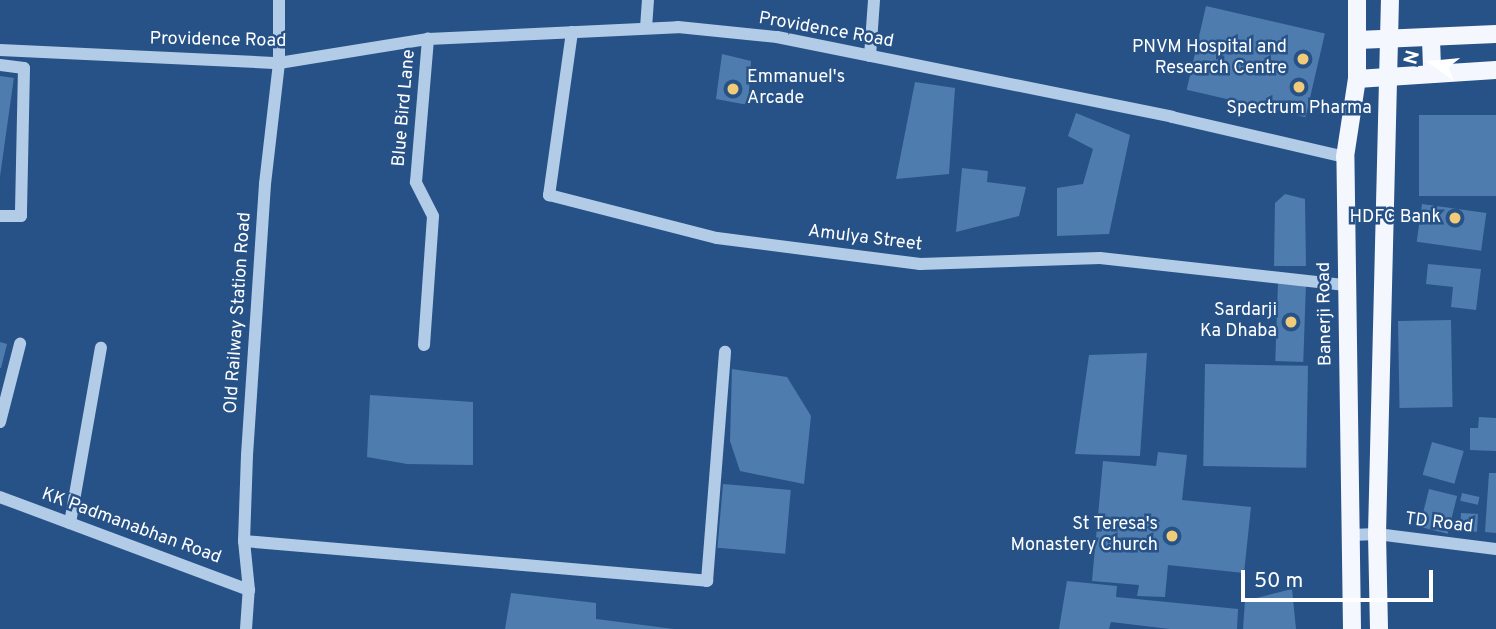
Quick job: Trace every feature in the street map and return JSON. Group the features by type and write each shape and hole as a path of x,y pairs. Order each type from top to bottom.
{"main road":[{"name":"Banerji Road","path":"1352,629 1345,158 1357,79 1357,0"},
{"path":"1379,629 1377,534 1390,0"},
{"path":"1358,40 1431,39 1496,34"},
{"path":"1431,39 1432,74"},
{"path":"1357,79 1496,69"}],"street":[{"name":"Old Railway Station Road","path":"246,629 249,590 244,541 247,455 265,184 279,63 279,0"},
{"path":"646,28 648,0"},
{"path":"870,56 874,0"},
{"name":"Providence Road","path":"0,50 279,63 428,39 678,27 777,37 1172,117 1345,158"},
{"name":"Amulya Street","path":"572,32 549,195 717,238 920,264 1100,258 1346,285"},
{"name":"Blue Bird Lane","path":"424,345 433,216 416,183 428,39"},
{"path":"0,65 24,68 21,216 0,216"},
{"path":"0,422 20,344"},
{"path":"70,523 101,348"},
{"path":"244,541 707,581 725,352"},
{"name":"KK Padmanabhan Road","path":"0,497 249,590"},
{"name":"TD Road","path":"1351,535 1377,534 1496,549"}],"building":[{"path":"1206,6 1325,33 1306,117 1187,90"},
{"name":"Emmanuel's Arcade","path":"722,54 751,61 748,105 716,99"},
{"path":"0,76 14,78 0,177"},
{"path":"915,82 955,88 949,174 896,179"},
{"path":"1076,113 1130,135 1109,234 1057,236 1057,188 1083,184 1093,149 1068,136"},
{"path":"1419,115 1496,115 1496,196 1419,196"},
{"path":"962,168 988,171 987,182 1026,187 1019,216 956,232"},
{"path":"1285,194 1305,199 1306,266 1274,266 1275,203"},
{"path":"1422,204 1486,213 1481,251 1417,242"},
{"path":"1428,264 1481,269 1476,310 1451,307 1453,287 1426,284"},
{"name":"Sardarji Ka Dhaba","path":"1278,283 1306,284 1303,362 1275,361"},
{"path":"1451,320 1453,407 1400,408 1398,321"},
{"path":"0,342 7,344 1,368 0,368"},
{"path":"1147,353 1140,456 1075,454 1089,355"},
{"path":"1205,364 1308,366 1306,468 1203,466"},
{"path":"732,369 787,377 811,416 804,484 740,471 730,441"},
{"path":"370,395 473,402 473,465 407,464 367,457"},
{"path":"1479,417 1496,418 1496,451 1470,450 1470,428 1478,428"},
{"path":"1432,442 1464,451 1454,484 1423,475"},
{"name":"St Teresa's Monastery Church","path":"1158,452 1187,455 1182,500 1251,507 1244,573 1168,565 1165,597 1137,596 1139,585 1092,581 1103,461 1156,466"},
{"path":"1489,473 1496,473 1496,533 1485,532"},
{"path":"723,484 791,490 785,554 717,548"},
{"path":"1429,489 1457,496 1448,534 1420,527"},
{"path":"1462,493 1480,497 1478,505 1460,501"},
{"path":"1461,513 1478,514 1477,532 1460,531"},
{"path":"1067,581 1117,586 1116,597 1238,609 1237,629 1170,629 1111,622 1109,629 1059,629"},
{"path":"1292,589 1296,629 1243,629 1245,601"},
{"path":"511,593 596,603 596,619 674,629 505,629"}],"place":[{"name":"PNVM Hospital and Research Centre","path":"1303,59"},
{"name":"Spectrum Pharma","path":"1299,87"},
{"name":"Emmanuel's Arcade","path":"733,89"},
{"name":"HDFC Bank","path":"1455,218"},
{"name":"Sardarji Ka Dhaba","path":"1291,322"},
{"name":"St Teresa's Monastery Church","path":"1172,536"}]}
